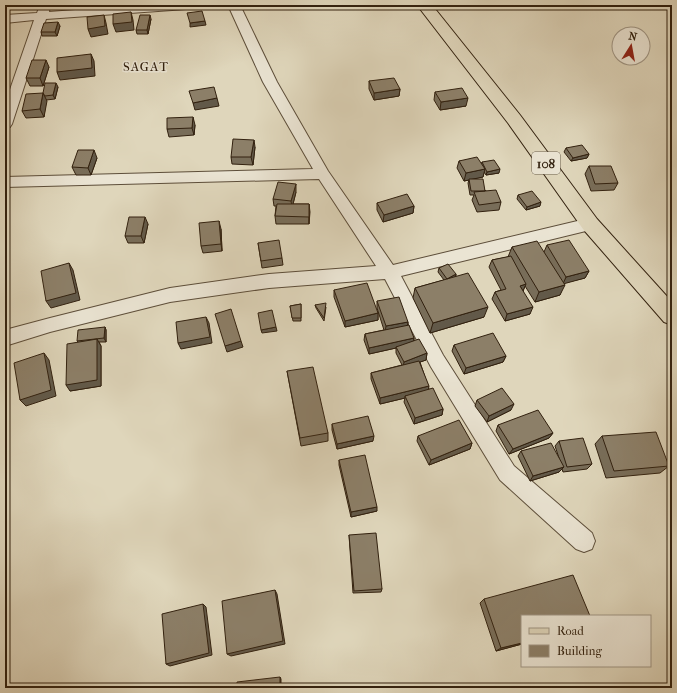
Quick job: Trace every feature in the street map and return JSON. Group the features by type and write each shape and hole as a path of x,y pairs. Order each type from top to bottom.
{"main road":[{"name":"108","path":"424,5 514,120 590,224 672,316"}],"street":[{"path":"5,20 44,11 186,5"},
{"path":"234,5 270,82 323,174 389,272 437,361 507,473 584,540"},
{"path":"5,124 44,11"},
{"path":"5,182 323,174"},
{"path":"5,338 50,325 170,295 269,281 389,272 590,224"}],"building":[{"path":"202,11 205,21 190,23 187,13"},
{"path":"131,12 132,22 113,24 113,14"},
{"path":"104,15 105,26 88,29 87,17"},
{"path":"140,15 150,15 147,30 136,30"},
{"path":"58,22 55,32 41,32 44,23"},
{"path":"91,54 92,68 57,72 57,58"},
{"path":"32,60 46,60 40,78 26,78"},
{"path":"394,78 400,89 374,93 369,81"},
{"path":"45,83 56,83 53,95 45,96 43,93"},
{"path":"214,87 217,98 193,103 189,91"},
{"path":"462,88 468,98 441,102 435,92"},
{"path":"43,93 40,109 22,111 26,94"},
{"path":"193,117 192,128 167,129 167,118"},
{"path":"233,139 254,140 251,157 231,157"},
{"path":"582,145 589,154 573,158 566,148"},
{"path":"78,150 94,150 88,168 72,167"},
{"path":"477,157 485,169 466,173 459,161"},
{"path":"494,160 500,169 487,172 482,162"},
{"path":"589,166 611,166 618,183 595,184"},
{"path":"469,179 483,179 485,191 471,191"},
{"path":"278,182 296,184 291,201 273,199"},
{"path":"496,190 501,202 479,205 474,192"},
{"path":"532,191 541,202 527,207 518,195"},
{"path":"407,194 414,206 384,215 377,203"},
{"path":"277,204 309,204 309,217 275,216"},
{"path":"129,217 145,217 141,236 125,236"},
{"path":"219,221 221,244 201,246 199,223"},
{"path":"279,240 282,258 261,261 258,243"},
{"path":"569,240 589,271 566,277 547,245"},
{"path":"537,241 565,285 539,292 512,247"},
{"path":"511,256 526,284 520,286 533,307 507,314 495,292 506,289 492,260"},
{"path":"69,263 76,293 46,301 41,271"},
{"path":"448,264 456,274 447,279 439,268"},
{"path":"468,273 488,307 433,323 415,288"},
{"path":"367,283 378,313 345,321 334,290"},
{"path":"399,297 408,322 386,326 377,301"},
{"path":"326,303 324,318 315,305"},
{"path":"301,304 301,318 292,318 290,306"},
{"path":"231,309 241,341 225,346 215,314"},
{"path":"272,310 276,327 261,330 258,313"},
{"path":"206,317 210,337 178,343 176,322"},
{"path":"409,325 414,338 369,348 365,334"},
{"path":"105,327 104,338 77,341 78,330"},
{"path":"493,333 506,356 466,368 454,345"},
{"path":"97,339 97,380 66,385 67,344"},
{"path":"419,339 427,353 404,362 396,347"},
{"path":"44,353 51,390 20,400 14,363"},
{"path":"419,361 429,386 380,398 371,373"},
{"path":"313,367 328,433 300,438 287,371"},
{"path":"433,388 443,409 415,418 405,396"},
{"path":"502,388 514,404 489,416 477,400"},
{"path":"538,410 553,433 513,449 498,425"},
{"path":"368,416 374,436 337,444 332,424"},
{"path":"459,420 472,443 431,460 418,436"},
{"path":"656,432 669,466 614,471 602,436"},
{"path":"583,438 592,464 567,467 559,441"},
{"path":"551,443 564,467 533,476 521,451"},
{"path":"365,455 377,507 351,512 339,460"},
{"path":"376,533 382,589 354,591 349,535"},
{"path":"573,575 590,615 521,615 521,643 501,648 484,599"},
{"path":"275,590 283,641 227,654 222,601"},
{"path":"203,604 209,653 166,664 162,614"},
{"path":"280,677 280,688 237,688 237,682"},
{"path":"520,684 522,688 500,688"}],"district":[{"name":"SAGAT","path":"146,66"}]}
